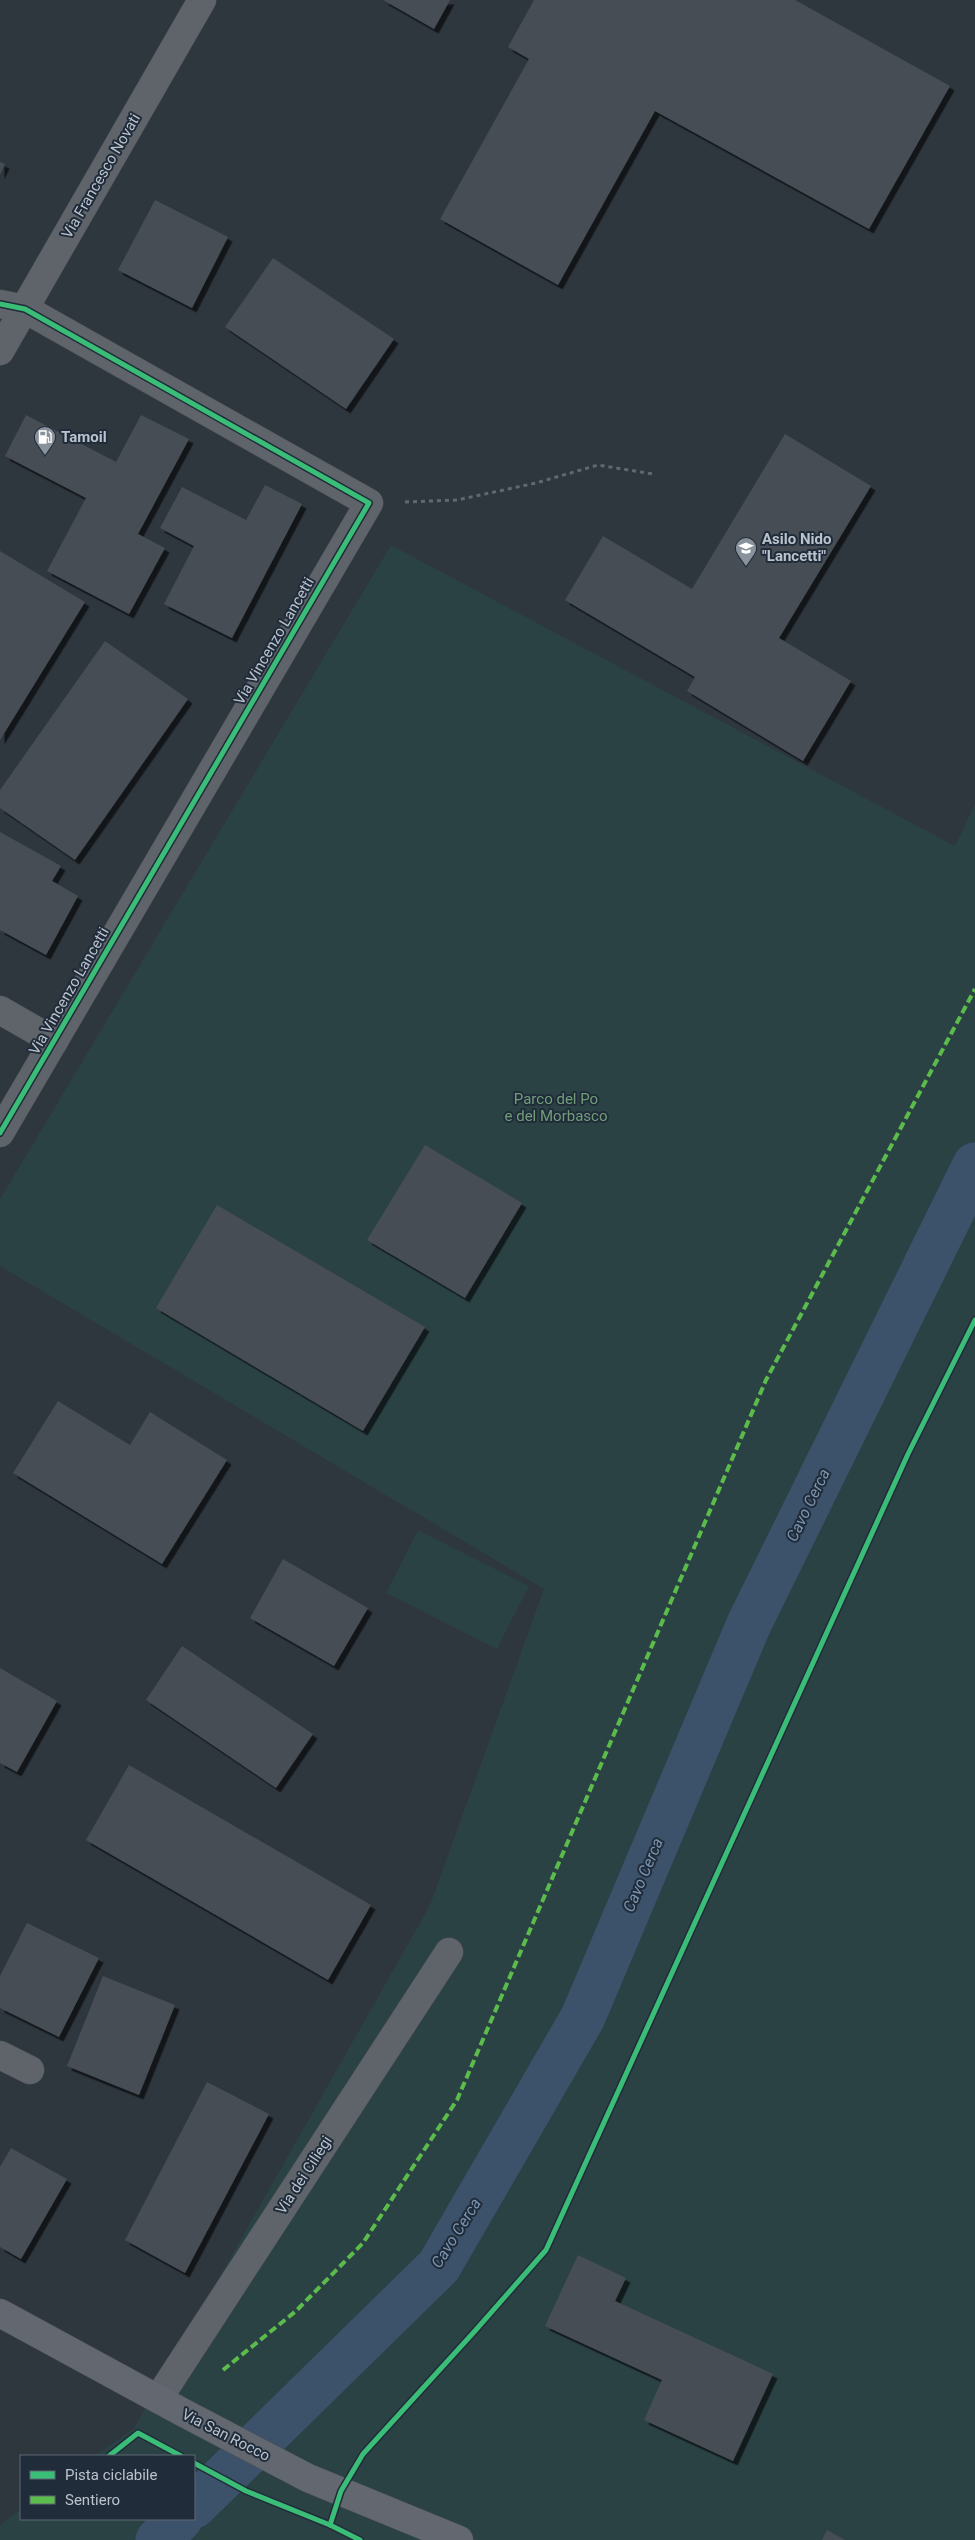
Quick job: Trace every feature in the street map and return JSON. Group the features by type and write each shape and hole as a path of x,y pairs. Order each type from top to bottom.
{"main road":[{"name":"Via San Rocco","path":"0,2313 308,2478 459,2540"}],"street":[{"name":"Via Francesco Novati","path":"0,351 13,306 202,0"},
{"path":"13,306 369,503"},
{"name":"Via Vincenzo Lancetti","path":"0,1133 369,503"},
{"path":"0,1010 54,1041"},
{"name":"Via dei Ciliegi","path":"158,2399 449,1952"},
{"path":"0,2055 30,2070"}],"path":[{"path":"369,503 457,500 536,484 598,465 653,474"}],"green space":[{"name":"Parco del Po e del Morbasco","path":"391,545 955,846 975,804 975,2540 0,2540 0,2525 20,2510 20,2520 195,2520 195,2455 96,2455 134,2428 430,1905 544,1589 0,1266 0,1199"},
{"path":"418,1530 529,1586 497,1649 386,1593"}],"building":[{"path":"383,0 450,0 434,29"},
{"path":"534,0 795,0 950,86 869,229 655,111 558,285 440,219 529,59 508,47"},
{"path":"0,162 5,164 0,175"},
{"path":"155,200 228,237 192,308 118,270"},
{"path":"273,258 394,339 346,409 225,327"},
{"path":"26,415 116,462 141,415 189,439 138,534 165,548 129,614 47,571 86,498 5,456"},
{"path":"785,434 871,486 779,638 851,681 803,761 687,691 695,677 565,600 603,536 692,589"},
{"path":"265,485 302,504 232,638 164,604 194,546 160,528 182,487 246,520"},
{"path":"0,551 85,602 0,740"},
{"path":"105,641 188,699 75,860 0,808 0,790"},
{"path":"0,832 61,866 52,881 78,896 46,955 0,930"},
{"path":"425,1145 522,1203 465,1298 367,1240"},
{"path":"217,1205 425,1327 363,1431 156,1308"},
{"path":"58,1401 130,1445 150,1412 227,1460 162,1564 13,1473"},
{"path":"283,1559 368,1608 334,1666 250,1618"},
{"path":"182,1646 313,1734 276,1788 146,1700"},
{"path":"0,1668 57,1701 17,1772 0,1763"},
{"path":"129,1765 371,1905 328,1980 86,1840"},
{"path":"27,1923 99,1958 59,2037 0,2008 0,1976"},
{"path":"103,1976 175,2005 139,2095 67,2066"},
{"path":"207,2082 269,2114 185,2273 125,2240"},
{"path":"11,2148 67,2179 21,2259 0,2247 0,2167"},
{"path":"578,2255 626,2278 615,2301 773,2374 733,2461 644,2420 662,2380 545,2326"},
{"path":"827,2530 845,2540 822,2540"}],"waterway":[{"name":"Cavo Cerca","path":"195,2505 439,2266 583,2017 749,1624 975,1165"},
{"name":"Cavo Cerca","path":"158,2540 179,2520"}],"marked path":[{"path":"223,2370 296,2311 363,2243 457,2100 766,1380 975,989"}],"cycle path":[{"path":"0,304 25,309 369,503 0,1133"},
{"path":"360,2540 330,2525 341,2491 363,2454 546,2250 908,1454 975,1320"},
{"path":"110,2455 138,2433 179,2455"},
{"path":"195,2464 246,2491 330,2525"}],"place":[{"name":"Tamoil","path":"45,456"},
{"name":"Asilo Nido \"Lancetti\"","path":"746,567"}]}
